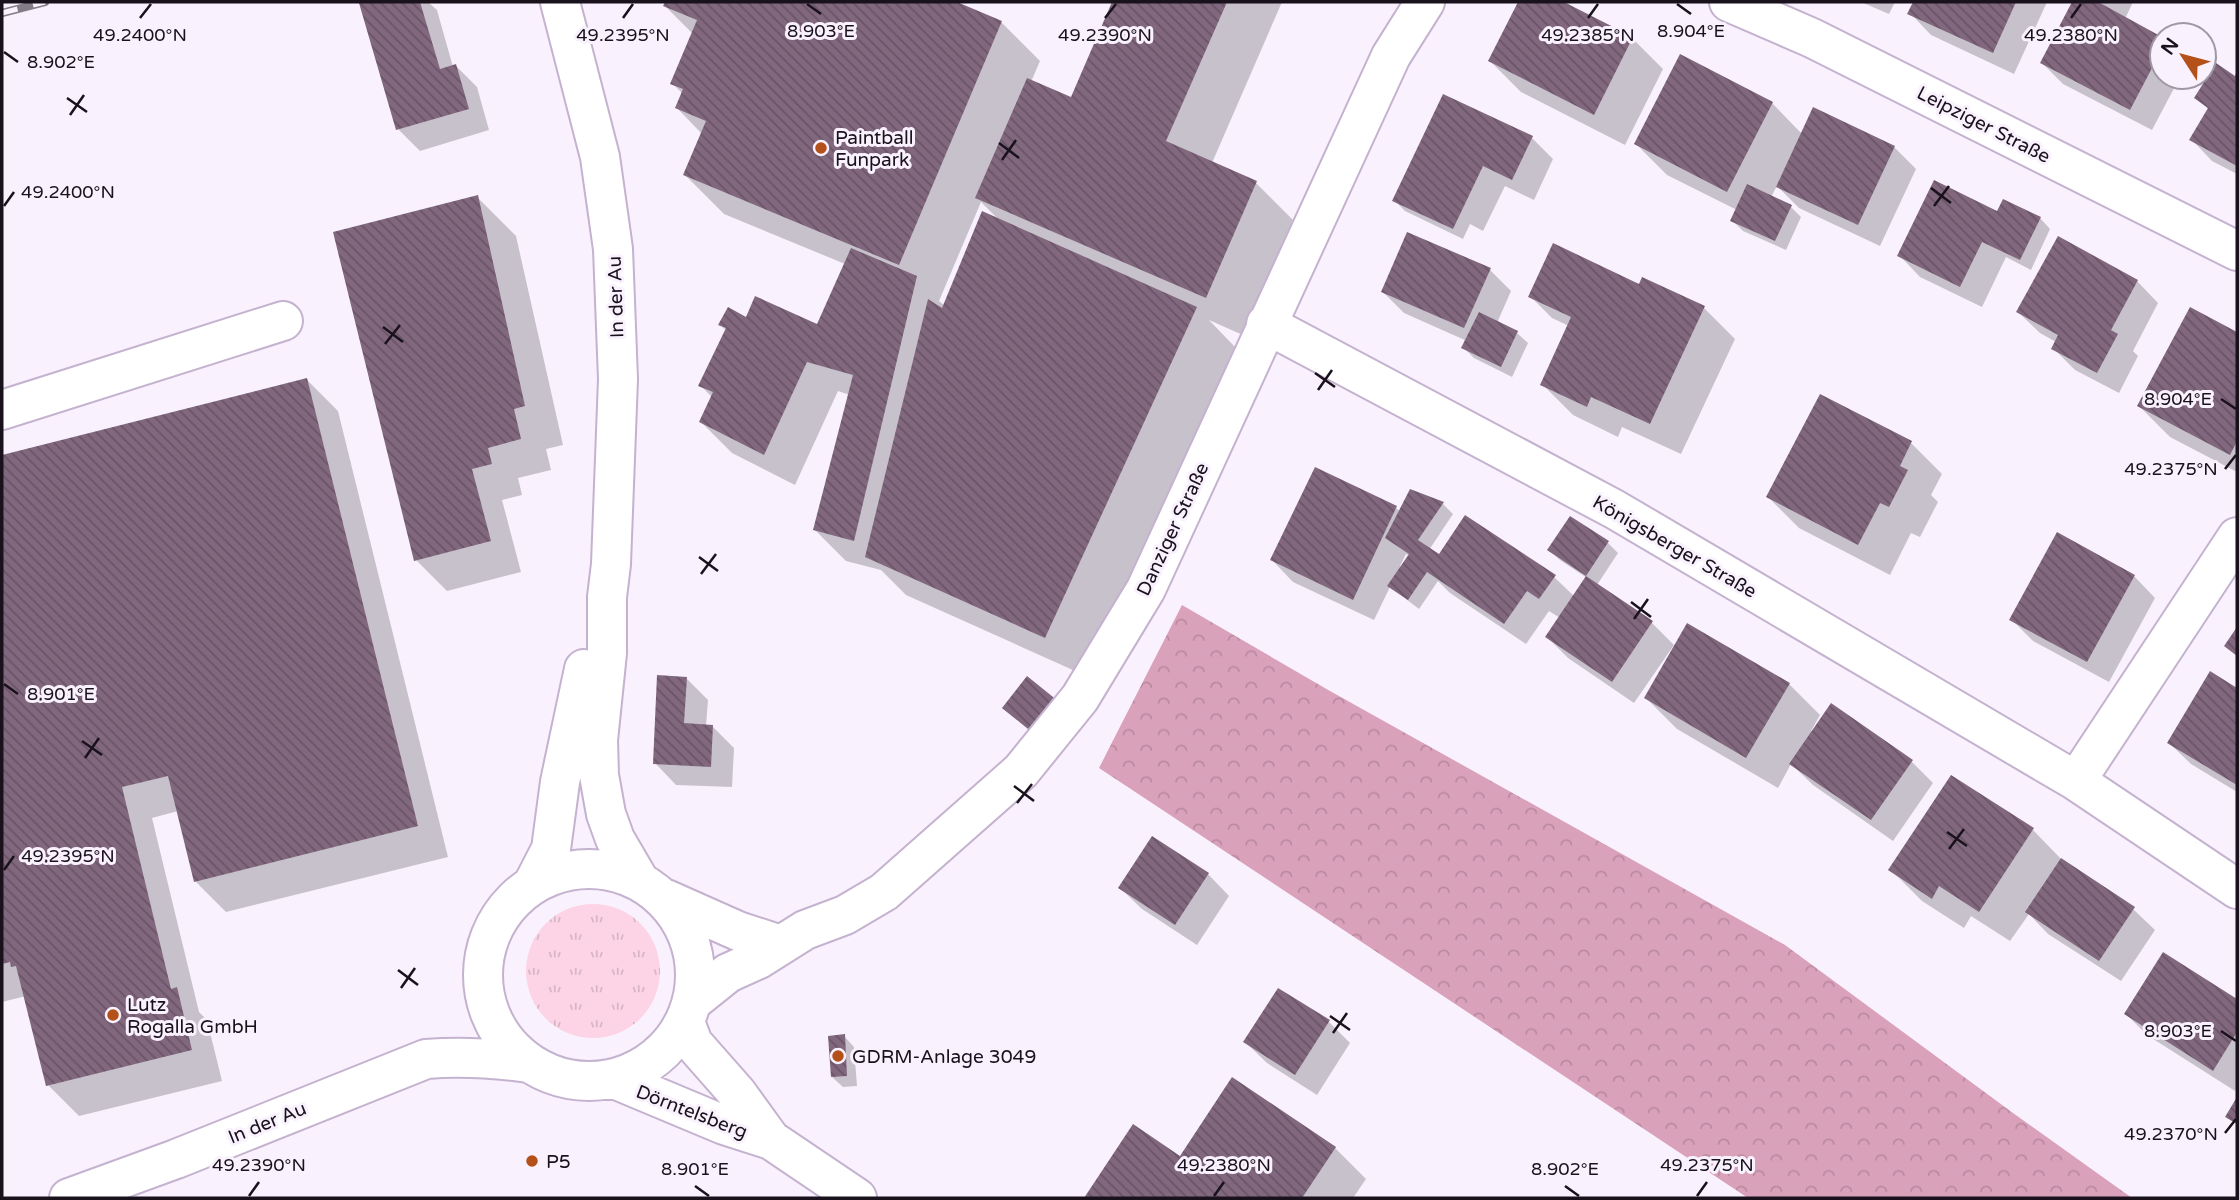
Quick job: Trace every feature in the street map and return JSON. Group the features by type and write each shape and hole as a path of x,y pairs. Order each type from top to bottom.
{"street":[{"name":"In der Au","path":"560,2 600,158 613,249 618,379 611,564 607,597 607,653 598,740 599,775 606,814 615,839 652,890"},
{"name":"Danziger Straße","path":"689,1012 728,973 805,930 845,915 884,892 1021,771 1080,698 1146,589 1391,56 1425,2"},
{"name":"Leipziger Straße","path":"1729,2 1812,38 2237,251"},
{"path":"2,410 284,321"},
{"name":"Königsberger Straße","path":"1266,324 1614,509 2076,781 2237,889"},
{"path":"2076,781 2237,537"},
{"name":"In der Au","path":"533,884 551,849 560,782 588,647 607,597"},
{"path":"652,890 686,929 696,964 689,1012 668,1048 643,1068 614,1079 584,1082 555,1077 528,1063 508,1045 493,1022 484,995 483,964 491,932 508,905 533,884 567,870 604,869 652,890 738,931 781,945"},
{"name":"In der Au","path":"426,1059 466,1025 484,995"},
{"name":"Dörntelsberg","path":"689,1012 693,1043 737,1093 771,1140"},
{"name":"In der Au","path":"69,1198 176,1159 426,1059 472,1056 528,1063"},
{"name":"Dörntelsberg","path":"614,1079 724,1125 771,1140 857,1198"}],"green space":[{"path":"1182,605 1330,691 1785,945 2132,1198 1748,1198 1099,768"},
{"path":"593,904 619,909 641,923 655,945 660,971 655,997 641,1019 619,1033 593,1038 567,1033 545,1019 531,997 526,971 531,945 545,923 567,909"}],"building":[{"path":"420,2 440,69 456,64 469,109 396,130 359,3"},
{"name":"Paintball Funpark","path":"665,2 957,2 1002,21 899,265 683,175 706,121 675,108 683,89 670,84 697,20 663,6"},
{"path":"1112,2 1227,2 1166,141 1257,181 1206,298 975,198 1027,78 1071,97"},
{"path":"1518,2 1564,2 1633,37 1594,115 1488,61"},
{"path":"1913,2 2016,2 1993,53 1907,14"},
{"path":"2072,2 2101,2 2148,29 2148,76 2130,110 2040,63"},
{"path":"1680,54 1773,102 1727,192 1634,144"},
{"path":"2218,64 2235,76 2237,71 2237,166 2189,140 2208,108 2194,98 2198,91 2218,91"},
{"path":"1443,94 1533,136 1512,180 1483,166 1453,229 1392,201"},
{"path":"1813,107 1895,146 1858,225 1776,187"},
{"path":"1934,180 1997,211 2003,199 2041,217 2020,260 1982,242 1960,287 1897,256"},
{"path":"1747,184 1792,205 1775,241 1730,221"},
{"path":"478,195 525,406 514,409 521,439 488,448 492,464 472,469 491,541 414,561 333,232"},
{"path":"982,211 1197,307 1045,638 865,557 928,299 942,308"},
{"path":"1407,232 1491,268 1464,328 1381,292"},
{"path":"2058,236 2138,280 2111,330 2118,334 2097,373 2051,349 2058,335 2016,312"},
{"path":"1553,243 1639,284 1642,277 1705,306 1650,424 1591,397 1587,407 1540,385 1571,317 1528,297"},
{"path":"851,248 917,276 854,541 813,530 853,375 807,362 764,455 699,422 713,392 698,386 726,328 718,325 728,307 746,317 755,296 817,324"},
{"path":"2190,307 2237,332 2237,441 2230,455 2137,406"},
{"path":"1479,312 1518,331 1501,367 1461,348"},
{"path":"307,378 418,826 194,882 168,776 122,787 171,989 177,987 192,1050 46,1086 16,966 11,967 10,962 2,964 2,455"},
{"path":"1820,394 1912,441 1900,466 1908,470 1889,507 1880,503 1858,545 1766,497"},
{"path":"1315,467 1397,506 1353,600 1270,560"},
{"path":"1410,489 1444,502 1418,540 1439,554 1465,515 1556,575 1539,599 1527,591 1504,624 1427,572 1408,600 1387,586 1409,554 1385,538"},
{"path":"1570,516 1609,541 1586,576 1547,550"},
{"path":"2057,532 2135,575 2087,662 2009,620"},
{"path":"1586,576 1653,621 1612,682 1545,637"},
{"path":"1687,623 1790,683 1746,758 1644,698"},
{"path":"2237,627 2237,656 2224,646"},
{"path":"2210,671 2237,688 2237,785 2167,743"},
{"path":"657,675 687,677 684,723 713,725 711,767 653,764"},
{"path":"1027,676 1058,701 1033,733 1002,708"},
{"path":"1831,703 1913,760 1871,820 1789,764"},
{"path":"1951,775 2034,828 1979,912 1939,886 1932,899 1888,870"},
{"path":"1152,836 1209,873 1175,925 1118,888"},
{"path":"2061,858 2135,907 2099,961 2025,912"},
{"path":"2163,952 2237,999 2237,1032 2213,1071 2124,1014"},
{"path":"1278,988 1330,1020 1295,1075 1243,1042"},
{"name":"GDRM-Anlage 3049","path":"845,1034 847,1076 831,1077 828,1036"},
{"path":"1232,1077 1336,1147 1302,1198 1084,1198 1133,1124 1180,1156"},
{"path":"2237,1097 2237,1124 2225,1117"}],"railway":[{"path":"2,13 45,2"}],"place":[{"name":"Paintball Funpark","path":"821,148"},
{"name":"Lutz Rogalla GmbH","path":"113,1015"},
{"name":"GDRM-Anlage 3049","path":"838,1056"},
{"name":"P5","path":"532,1161"}]}
